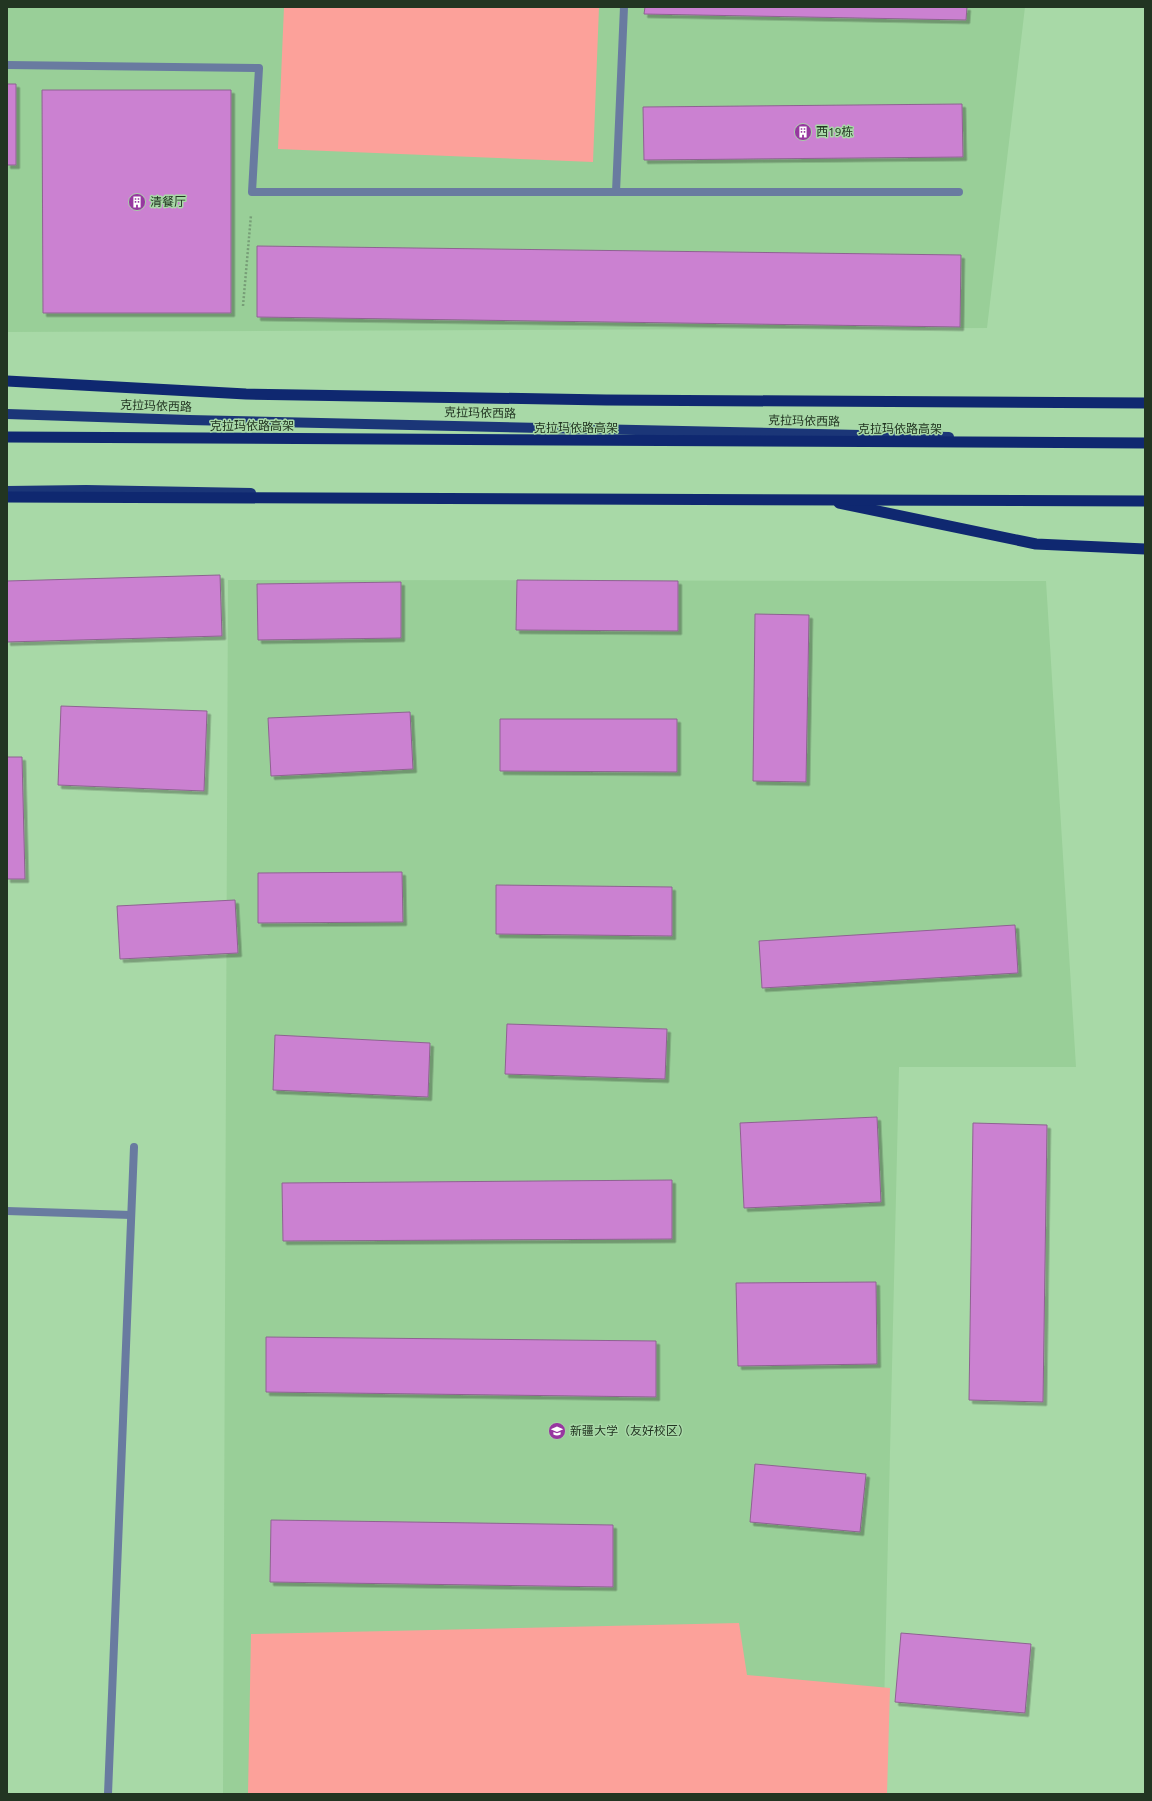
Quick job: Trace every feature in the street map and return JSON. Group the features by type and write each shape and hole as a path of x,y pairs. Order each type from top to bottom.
{"highway":[{"path":"7,381 246,394 614,400 1145,403"},
{"name":"克拉玛依路高架","path":"7,437 1145,443"},
{"path":"7,497 1145,502"},
{"path":"840,504 1036,544 1145,549"}],"main road":[{"name":"克拉玛依西路","path":"7,414 213,421 1011,438 1145,438"},
{"path":"7,491 86,490 840,504 1145,502"}],"street":[{"path":"616,192 624,7"},
{"path":"7,64 260,68 252,192 959,192"},
{"path":"108,1794 134,1147"},
{"path":"7,1211 131,1215"}],"path":[{"path":"243,306 252,192"}],"shaded area":[{"path":"7,7 1025,7 987,328 7,332"},
{"path":"284,7 599,7 593,162 278,149"},
{"name":"新疆大学（友好校区）","path":"228,580 1046,581 1076,1067 899,1067 882,1794 223,1794"},
{"path":"739,1623 747,1675 890,1688 887,1794 248,1794 251,1634"}],"building":[{"path":"645,7 967,7 966,20 644,14"},
{"path":"7,84 16,84 16,165 7,165"},
{"name":"清餐厅","path":"42,90 231,90 231,313 43,313"},
{"name":"西19栋","path":"962,104 963,157 644,160 643,107"},
{"path":"257,246 961,255 960,327 257,317"},
{"path":"220,575 222,636 7,642 7,581"},
{"path":"517,580 678,581 678,631 516,630"},
{"path":"401,582 401,638 258,640 257,584"},
{"path":"755,614 809,615 806,782 753,781"},
{"path":"61,706 207,711 204,791 58,785"},
{"path":"410,712 413,769 271,776 268,718"},
{"path":"500,719 677,719 677,772 500,771"},
{"path":"7,757 22,757 25,879 7,879"},
{"path":"402,872 403,922 258,923 258,873"},
{"path":"496,885 672,887 672,936 496,934"},
{"path":"235,900 238,953 120,959 117,906"},
{"path":"1015,925 1018,973 762,988 759,941"},
{"path":"507,1024 667,1029 665,1079 505,1074"},
{"path":"275,1035 430,1043 428,1097 273,1090"},
{"path":"877,1117 881,1202 744,1208 740,1123"},
{"path":"973,1123 1047,1125 1043,1402 969,1400"},
{"path":"672,1180 672,1239 283,1241 282,1183"},
{"path":"876,1282 877,1364 738,1366 736,1283"},
{"path":"266,1337 656,1341 656,1397 266,1392"},
{"path":"755,1464 866,1474 860,1532 750,1522"},
{"path":"271,1520 613,1525 613,1587 270,1582"},
{"path":"901,1633 1031,1644 1025,1713 895,1702"}],"place":[{"name":"西19栋","path":"803,132"},
{"name":"清餐厅","path":"137,202"},
{"name":"新疆大学（友好校区）","path":"557,1431"}]}
